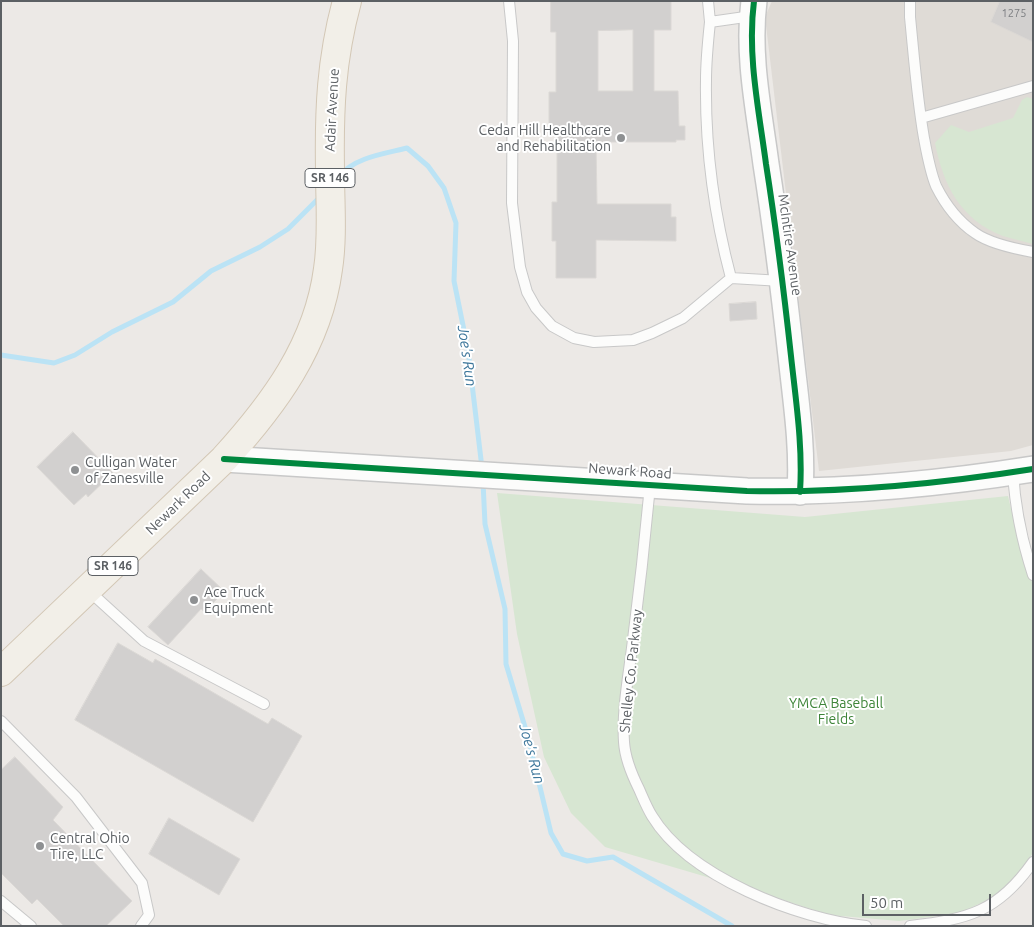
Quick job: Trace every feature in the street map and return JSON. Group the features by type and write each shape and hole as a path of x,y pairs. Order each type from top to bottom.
{"main road":[{"name":"Adair Avenue","path":"224,459 252,428 292,373 309,340 320,308 328,270 330,245 330,110 334,57 338,33 347,1"},
{"name":"Newark Road","path":"1,672 224,459"}],"street":[{"name":"McIntire Avenue","path":"753,9 754,76 783,281 799,424 800,492"},
{"name":"Newark Road","path":"224,459 747,491 800,492 865,489 1023,471"}],"lane":[{"path":"509,1 513,41 512,203 520,267 527,292 536,308 552,326 574,338 594,342 632,340 683,318 730,278 783,281"},
{"path":"708,1 710,22 706,79 712,189 730,278"},
{"path":"910,1 920,118 928,160 936,186 948,206 976,234 1016,249 1033,252"},
{"path":"710,22 753,9"},
{"path":"920,118 1033,86"},
{"path":"1023,471 1014,497 1023,544 1033,575"},
{"name":"Shelley Co. Parkway","path":"650,485 646,533 624,711 624,744 632,773 652,817 671,839 694,859 730,882 804,913 832,921 866,926"},
{"path":"88,590 144,641 264,704"},
{"path":"1,721 76,797 142,883 149,915 141,926"},
{"path":"910,926 962,917 992,905 1012,888 1033,862"},
{"path":"1,901 31,926"}],"shaded area":[{"path":"772,1 1033,1 1033,445 1011,451 819,471 765,17"}],"green space":[{"path":"1027,97 1033,99 1033,244 1003,236 988,229 965,210 956,199 943,173 935,143 951,125 969,132 1013,118 1022,100"},
{"name":"YMCA Baseball Fields","path":"497,493 805,517 1008,496 1024,563 1033,584 1033,852 1029,860 998,895 960,913 899,921 829,915 605,847 571,813 544,757 517,634"}],"building":[{"name":"Cedar Hill Healthcare and Rehabilitation","path":"551,1 671,1 671,30 654,30 654,91 678,91 679,126 685,126 685,140 676,140 676,142 596,142 597,204 671,204 671,217 676,217 676,241 596,240 596,278 556,278 556,241 552,241 552,202 557,202 557,135 549,135 549,92 556,92 556,32 551,32","holes":["633,30 633,91 598,91 598,31"]},
{"path":"1000,1 1033,1 1033,42 991,22"},
{"path":"756,302 757,319 730,321 729,304"},
{"name":"Culligan Water of Zanesville","path":"73,432 113,473 88,497 86,494 74,505 37,467"},
{"name":"Ace Truck Equipment","path":"201,569 224,591 205,612 201,609 168,645 148,627"},
{"path":"118,643 153,663 155,659 268,724 272,718 302,736 253,822 75,720"},
{"name":"Central Ohio Tire, LLC","path":"15,757 63,807 53,820 132,901 106,926 64,926 37,899 32,904 1,873 1,770"},
{"path":"169,818 240,859 219,895 149,854"}],"waterway":[{"name":"Joe's Run","path":"339,176 353,164 362,160 407,148 428,166 444,188 456,223 454,281 468,350 482,468"},
{"name":"Joe's Run","path":"1,355 54,363 75,355 112,332 173,302 211,271 260,247 288,229 320,197"},
{"name":"Joe's Run","path":"483,482 485,524 505,609 506,664 528,737 551,833 563,854 587,861 613,857 732,926"}],"cycle path":[{"path":"754,1 752,21 753,62 780,260 797,407 801,458 800,492"},
{"path":"224,459 747,491 855,489 962,479 1033,469"}],"place":[{"name":"Cedar Hill Healthcare and Rehabilitation","path":"621,138"},
{"name":"Culligan Water of Zanesville","path":"75,470"},
{"name":"Ace Truck Equipment","path":"194,600"},
{"name":"Central Ohio Tire, LLC","path":"40,846"}]}
